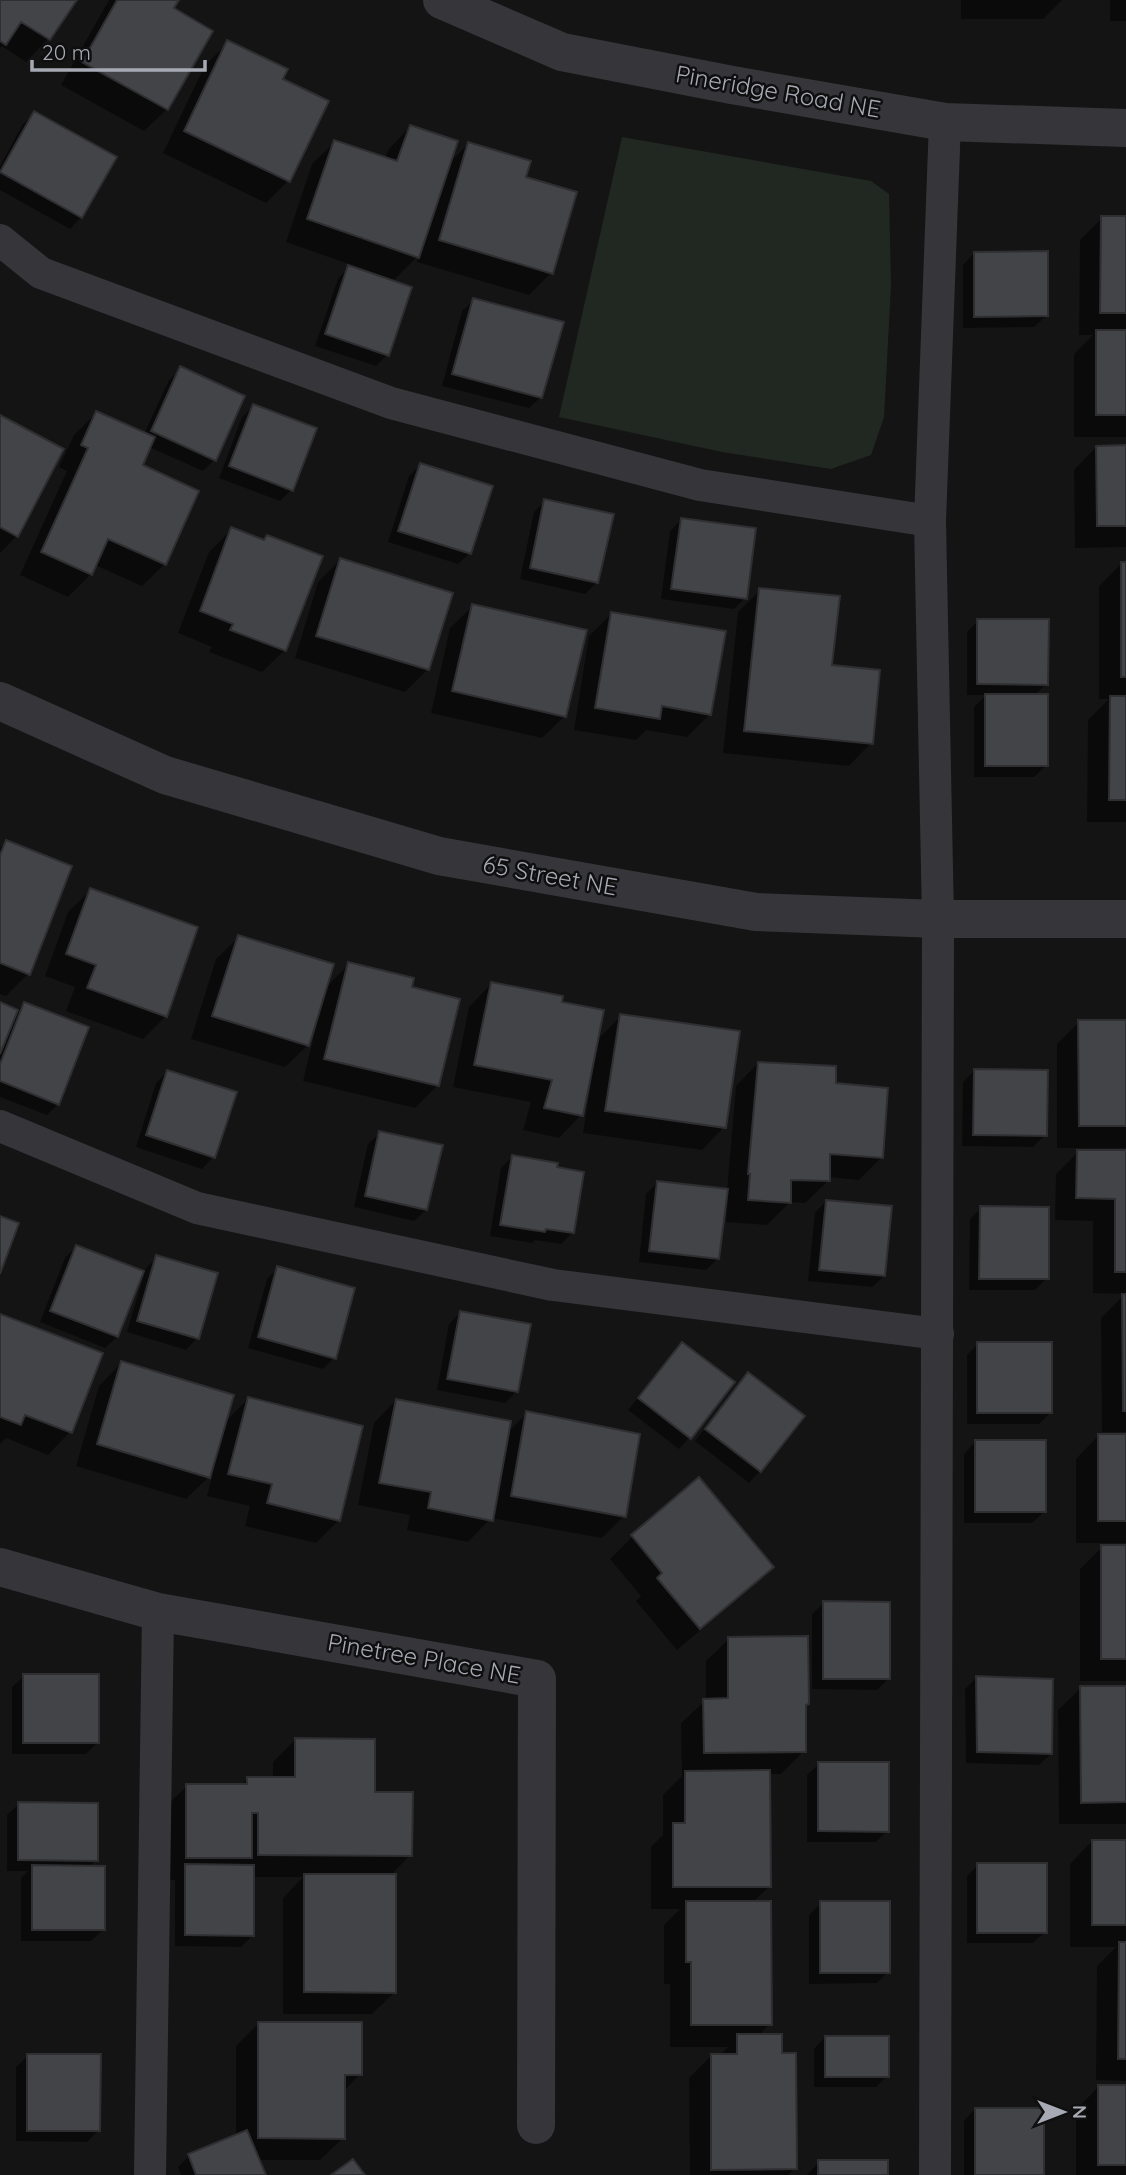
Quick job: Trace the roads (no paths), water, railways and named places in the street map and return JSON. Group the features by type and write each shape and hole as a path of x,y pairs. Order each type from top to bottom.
{"street":[{"name":"Pineridge Road NE","path":"442,0 562,52 945,122 1126,128"},
{"name":"65 Street NE","path":"0,701 165,775 439,856 756,912 938,919 1126,919"},
{"name":"Pinetree Place NE","path":"0,1567 158,1612 537,1679 536,2125"}],"lane":[{"path":"935,2175 938,919 930,521 945,122"},
{"path":"0,240 41,273 391,403 700,485 930,521"},
{"path":"0,1126 197,1208 553,1286 938,1335"},
{"path":"150,2175 158,1612"}]}
